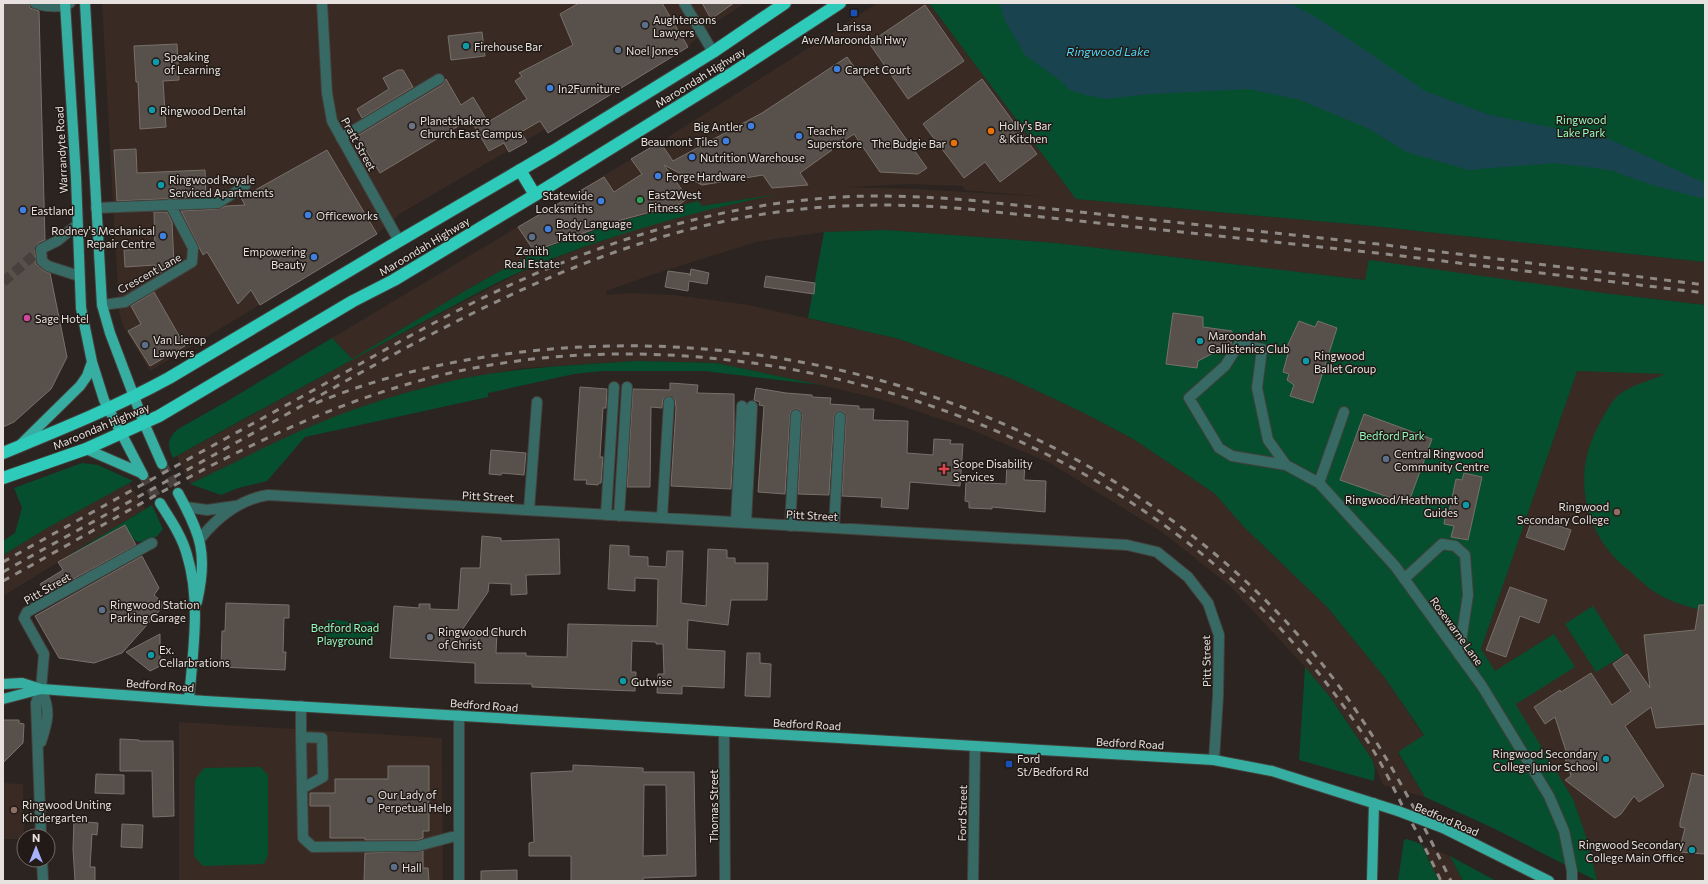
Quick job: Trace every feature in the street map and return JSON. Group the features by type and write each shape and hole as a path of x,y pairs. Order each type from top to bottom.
{"highway":[{"name":"Maroondah Highway","path":"3,453 108,408 169,378 554,151 713,52 785,3"},
{"name":"Maroondah Highway","path":"3,478 86,449 121,434 171,409 353,301 394,280 535,195 734,72 840,3"},
{"path":"520,170 535,195"}],"main road":[{"path":"85,3 102,305 110,333 144,423 162,464"},
{"name":"Warrandyte Road","path":"66,4 81,308 92,362 108,408 142,474 86,449"},
{"path":"19,446 80,386 87,376 92,362"},
{"path":"178,493 194,523 200,540 203,563 201,585 194,612"},
{"path":"160,503 187,553 192,575 194,612 189,699"},
{"path":"3,684 22,683 42,689"},
{"path":"3,699 42,689"},
{"name":"Bedford Road","path":"42,689 459,716 1214,760 1272,771 1374,802 1444,828 1549,881"},
{"path":"1372,881 1374,802"}],"street":[{"path":"35,3 40,5 66,4"},
{"name":"Pratt Street","path":"322,3 329,109 332,121 399,241"},
{"path":"684,3 713,52"},
{"path":"341,138 438,80"},
{"path":"96,208 218,203 245,186"},
{"name":"Crescent Lane","path":"102,305 125,302 192,262 193,248 170,204"},
{"path":"77,225 57,241 41,249 42,261 48,266 79,276"},
{"path":"1239,344 1262,349 1257,388 1268,440 1286,465 1232,456 1219,448 1189,398 1225,366 1239,344"},
{"path":"606,515 614,387"},
{"path":"620,516 627,387"},
{"path":"529,510 537,402"},
{"path":"662,518 669,402"},
{"path":"741,523 747,406"},
{"path":"1319,483 1344,412"},
{"path":"790,526 796,415"},
{"path":"834,528 840,417"},
{"name":"Rosewarne Lane","path":"1286,465 1319,483 1395,566 1482,686 1549,796 1564,831 1572,871 1572,881"},
{"name":"Pitt Street","path":"186,507 207,510 235,506 248,500 268,495 1127,545 1157,552 1188,577 1208,602 1219,635 1218,696 1214,760"},
{"name":"Pitt Street","path":"200,540 206,532 235,506"},
{"name":"Pitt Street","path":"42,689 44,654 24,618 27,612 136,556 152,543"},
{"path":"1404,579 1442,544 1455,546 1465,555 1468,595 1459,655"},
{"path":"41,828 38,752 48,713 48,703 42,689"},
{"path":"301,706 303,838 313,847 418,846 459,835"},
{"path":"459,716 459,881"},
{"name":"Thomas Street","path":"724,732 725,881"},
{"path":"301,737 322,738 323,777 302,788"},
{"name":"Ford Street","path":"973,881 975,746"},
{"path":"42,868 43,881"}],"shaded area":[{"path":"102,3 745,3 715,23 688,46 401,213 377,234 150,371 124,327 119,312"},
{"path":"877,3 929,3 1076,199 1372,226 1705,262 1705,305 1603,293 1366,280 1056,243 886,230 824,232 756,242 651,275 606,291 607,295 629,293 674,295 749,305 899,339 1012,379 1084,413 1133,439 1214,493 1244,527 1328,608 1385,678 1424,736 1398,753 1425,797 1383,785 1372,759 1351,727 1330,697 1305,667 1230,586 1162,532 1050,463 965,427 880,399 716,363 637,361 524,368 461,379 405,393 288,437 190,484 177,456 352,360 332,338 660,142","holes":["909,184 962,186 965,190 1048,197 917,189 847,187","767,196 644,226 576,250 519,273 360,355 468,289 537,251 618,222 698,201 702,206"]},
{"name":"Ringwood Secondary College","path":"1577,371 1705,375 1705,881 1597,881 1589,845 1573,799 1481,649"},
{"path":"129,483 145,509 3,596 3,555 49,527"},
{"path":"179,722 442,738 443,881 179,881"},
{"name":"Ringwood Uniting Kindergarten","path":"3,783 23,784 24,828 16,828 16,839 3,839"},
{"path":"1421,844 1450,856 1463,881 1439,881"}],"green space":[{"name":"Ringwood Lake Park","path":"929,3 1705,3 1705,262 1372,226 1076,199"},
{"path":"778,194 712,209 647,227 583,247 520,272 388,341 173,458 169,442 178,429 332,338 352,359 468,289 537,251 618,222 698,201 702,206"},
{"name":"Bedford Park","path":"886,230 1056,243 1365,280 1369,260 1603,293 1705,305 1705,611 1664,598 1644,584 1619,562 1600,539 1589,512 1586,498 1584,483 1587,454 1594,435 1608,408 1616,397 1625,391 1636,385 1665,374 1577,371 1481,649 1495,671 1554,634 1575,667 1516,704 1510,695 1573,799 1589,845 1597,881 1493,828 1425,797 1398,752 1424,735 1385,678 1328,608 1244,527 1214,493 1133,439 1084,413 1012,379 899,339 808,318 824,232"},
{"path":"637,361 716,363 821,385 704,371 602,371 574,374 488,393 488,397 305,437 267,481 238,488 221,495 190,484 271,444 334,417 394,396 460,379 482,375 548,367"},
{"path":"82,463 98,465 133,481 49,527 3,555 3,541 15,533 22,508 14,488"},
{"path":"152,505 163,529 154,539 144,542 135,541 124,525 58,562"},
{"path":"1593,606 1624,655 1596,672 1565,624"},
{"name":"Bedford Road Playground","path":"328,620 357,623 371,621 378,625 374,636 366,643 356,646 344,646 334,643 327,637 324,629"},
{"path":"1305,667 1330,697 1372,759 1375,769 1374,781 1299,760"},
{"path":"260,767 268,775 268,855 264,864 203,866 194,856 195,780 204,768"},
{"path":"1407,839 1421,844 1439,881 1398,881 1404,840"},
{"path":"1450,856 1496,881 1463,881"}],"water":[{"name":"Ringwood Lake","path":"1001,3 1290,3 1316,17 1425,91 1490,115 1609,139 1705,183 1705,199 1652,185 1610,170 1554,163 1468,170 1407,152 1367,128 1300,100 1249,89 1151,94 1105,99 1085,95 1068,89 1063,83 1025,55 1005,21 1000,5"}],"building":[{"name":"Eastland","path":"3,3 29,3 30,8 39,11 45,240 38,243 35,250 36,264 44,271 50,273 67,357 51,389 14,422 3,427"},
{"path":"579,3 662,3 688,47 548,133 540,121 521,132 527,142 509,152 504,143 489,151 470,119 380,173 357,136 442,85 446,79 461,105 473,97 488,122 527,99 515,81 522,76 519,73 573,45 560,14"},
{"path":"702,3 734,3 711,19"},
{"path":"925,5 964,61 908,99 869,43"},
{"name":"Firehouse Bar","path":"482,32 485,56 451,60 448,36"},
{"path":"177,44 179,80 163,81 166,127 140,129 138,82 136,82 134,46"},
{"path":"847,57 927,168 918,174 880,172 854,134 831,149 832,150 800,173 808,185 772,188 763,175 702,185 664,165 688,198 680,204 614,222 534,251 518,227 604,177 614,192 642,174 631,159 660,142 673,161 762,113"},
{"path":"398,70 403,70 413,87 362,118 357,109 389,89 383,78"},
{"name":"Holly's Bar & Kitchen","path":"982,79 1037,154 1000,182 985,162 964,178 923,124"},
{"name":"Ringwood Royale Serviced Apartments","path":"136,149 137,173 205,170 206,197 117,201 114,150"},
{"path":"327,150 377,234 260,305 251,290 238,304 207,252 203,255 181,211 218,209 226,206 245,205 241,198"},
{"name":"Rodney's Mechanical Repair Centre","path":"154,212 167,212 172,222 174,265 155,276 155,265 125,267 124,250 155,249"},
{"path":"691,269 709,273 707,284 689,281 688,291 665,287 668,271 690,274 690,276"},
{"path":"766,276 815,283 814,294 764,287"},
{"path":"154,292 185,346 150,366 128,331 141,324 131,306"},
{"name":"Maroondah Callistenics Club","path":"1173,313 1203,317 1203,327 1232,331 1231,345 1226,352 1217,351 1198,361 1197,368 1166,364"},
{"name":"Ringwood Ballet Group","path":"1299,321 1315,327 1318,321 1337,328 1313,403 1290,396 1294,385 1287,380 1289,374 1283,372 1289,350 1286,349"},
{"path":"670,383 698,385 697,393 734,394 731,489 671,486 676,408 675,399 669,396 663,399 662,408 651,407 650,487 627,487 633,389 670,390"},
{"path":"580,387 607,389 606,408 603,408 600,457 603,457 601,483 598,485 586,484 587,480 574,480"},
{"path":"756,388 786,393 812,395 812,397 831,398 830,404 859,406 859,409 874,409 873,420 908,421 907,453 933,455 934,439 951,440 950,444 963,444 960,486 910,482 908,509 881,507 882,498 842,496 846,417 844,412 840,411 835,413 834,417 829,495 798,494 802,415 800,410 796,409 791,411 790,415 785,494 758,492 764,406 759,405 760,402 754,400"},
{"name":"Central Ringwood Community Centre","path":"1364,414 1432,439 1408,504 1340,480"},
{"path":"491,450 526,453 524,475 502,473 501,475 489,474"},
{"path":"1007,462 1025,463 1024,480 1046,481 1045,512 992,507 992,509 969,508 969,502 965,501 966,482 1006,484"},
{"name":"Ringwood/Heathmont Guides","path":"1464,473 1482,477 1468,540 1451,537 1454,526 1444,524 1446,511 1449,512 1456,479 1462,480"},
{"path":"1533,517 1571,530 1564,550 1526,537"},
{"path":"125,525 136,545 46,594 40,584 63,570 58,562"},
{"path":"482,536 501,538 501,541 559,539 560,574 526,575 527,594 511,595 511,584 489,583 488,592 462,630 497,631 496,653 526,653 526,656 567,657 568,624 657,626 658,579 635,578 635,591 608,589 610,545 629,546 629,556 648,557 648,566 666,567 667,551 683,551 681,603 706,606 708,549 727,550 727,558 735,558 735,563 768,563 767,600 731,600 728,625 688,620 687,649 725,651 724,688 682,686 682,694 657,693 658,674 664,674 663,644 656,644 656,642 632,641 631,672 636,672 635,691 532,687 532,684 475,683 475,663 390,658 394,606 419,608 419,604 430,604 430,609 458,610 461,568 480,568"},
{"name":"Ringwood Station Parking Garage","path":"142,556 159,588 154,595 163,603 161,609 122,653 94,663 59,658 35,616"},
{"path":"1510,587 1547,600 1539,623 1520,616 1506,657 1486,650"},
{"path":"226,603 289,605 289,618 284,618 283,652 286,652 285,670 221,667 222,631 225,631"},
{"path":"1699,605 1705,605 1705,724 1656,728 1651,707 1625,726 1664,786 1639,802 1634,796 1621,814 1615,818 1565,780 1571,776 1563,752 1566,751 1555,717 1545,724 1534,707 1560,690 1561,692 1591,673 1612,705 1631,691 1613,664 1627,654 1650,688 1644,635 1695,630"},
{"name":"Ex. Cellarbrations","path":"160,634 160,666 150,671 126,652"},
{"path":"747,653 760,653 760,663 771,664 770,697 745,696"},
{"path":"3,720 19,720 19,723 24,724 23,743 3,763"},
{"path":"120,739 139,741 173,741 174,816 153,817 152,771 120,771"},
{"path":"573,765 643,768 643,772 694,772 696,876 643,878 643,881 571,881 571,856 529,856 529,843 534,842 531,773 573,771","holes":["644,785 666,785 667,855 643,856"]},
{"name":"Our Lady of Perpetual Help","path":"388,766 429,766 429,831 423,831 423,838 417,840 330,838 330,806 310,806 310,793 335,793 335,779 388,779"},
{"path":"1692,773 1705,776 1705,854 1679,852 1685,828 1680,827 1680,822"},
{"path":"96,774 124,775 124,794 95,793"},
{"path":"74,821 98,823 97,835 92,834 90,867 95,867 95,881 75,881 73,849"},
{"path":"122,824 143,825 142,848 121,847"},
{"name":"Hall","path":"423,851 423,868 428,868 429,881 364,881 365,853"},
{"path":"517,870 517,881 481,881 481,871"}],"tunnel":[{"path":"3,282 41,249"},
{"path":"162,464 178,493"},
{"path":"143,475 160,503"}],"railway":[{"path":"3,562 421,330 493,293 570,259 650,232 691,220 773,204 834,197 872,196 968,200 1378,244 1705,285"},
{"path":"3,572 394,354 510,295 570,269 631,247 694,228 758,215 810,208 863,205 968,209 1377,253 1705,293"},
{"path":"316,403 364,385 439,365 514,353 618,346 722,351 825,367 926,394 1023,433 1115,482 1200,542 1277,612 1330,674 1375,740 1414,809 1451,881"},
{"path":"3,581 157,495 261,441 315,417 370,396 426,379 532,359 641,354 752,363 862,385 969,420 1070,467 1163,525 1246,593 1280,628 1312,665 1357,725 1383,767 1441,881"}],"place":[{"name":"Larissa Ave/Maroondah Hwy","path":"854,13"},
{"name":"Aughtersons Lawyers","path":"645,25"},
{"name":"Firehouse Bar","path":"466,46"},
{"name":"Noel Jones","path":"618,50"},
{"name":"Speaking of Learning","path":"156,62"},
{"name":"Carpet Court","path":"837,69"},
{"name":"In2Furniture","path":"550,88"},
{"name":"Ringwood Dental","path":"152,110"},
{"name":"Planetshakers Church East Campus","path":"412,126"},
{"name":"Big Antler","path":"751,126"},
{"name":"Holly's Bar & Kitchen","path":"991,131"},
{"name":"Teacher Superstore","path":"799,136"},
{"name":"Beaumont Tiles","path":"726,141"},
{"name":"The Budgie Bar","path":"954,143"},
{"name":"Nutrition Warehouse","path":"692,157"},
{"name":"Forge Hardware","path":"658,176"},
{"name":"Ringwood Royale Serviced Apartments","path":"161,185"},
{"name":"East2West Fitness","path":"640,200"},
{"name":"Statewide Locksmiths","path":"601,201"},
{"name":"Eastland","path":"23,210"},
{"name":"Officeworks","path":"308,215"},
{"name":"Body Language Tattoos","path":"548,229"},
{"name":"Rodney's Mechanical Repair Centre","path":"163,236"},
{"name":"Zenith Real Estate","path":"532,237"},
{"name":"Empowering Beauty","path":"314,257"},
{"name":"Sage Hotel","path":"27,318"},
{"name":"Maroondah Callistenics Club","path":"1200,341"},
{"name":"Van Lierop Lawyers","path":"145,345"},
{"name":"Ringwood Ballet Group","path":"1306,361"},
{"name":"Central Ringwood Community Centre","path":"1386,459"},
{"name":"Scope Disability Services","path":"944,469"},
{"name":"Ringwood/Heathmont Guides","path":"1466,505"},
{"name":"Ringwood Secondary College","path":"1617,512"},
{"name":"Ringwood Station Parking Garage","path":"102,610"},
{"name":"Ringwood Church of Christ","path":"430,637"},
{"name":"Ex. Cellarbrations","path":"151,655"},
{"name":"Gutwise","path":"623,681"},
{"name":"Ringwood Secondary College Junior School","path":"1606,759"},
{"name":"Ford St/Bedford Rd","path":"1009,764"},
{"name":"Our Lady of Perpetual Help","path":"370,800"},
{"name":"Ringwood Uniting Kindergarten","path":"14,810"},
{"name":"Ringwood Secondary College Main Office","path":"1692,850"},
{"name":"Hall","path":"394,867"}]}
